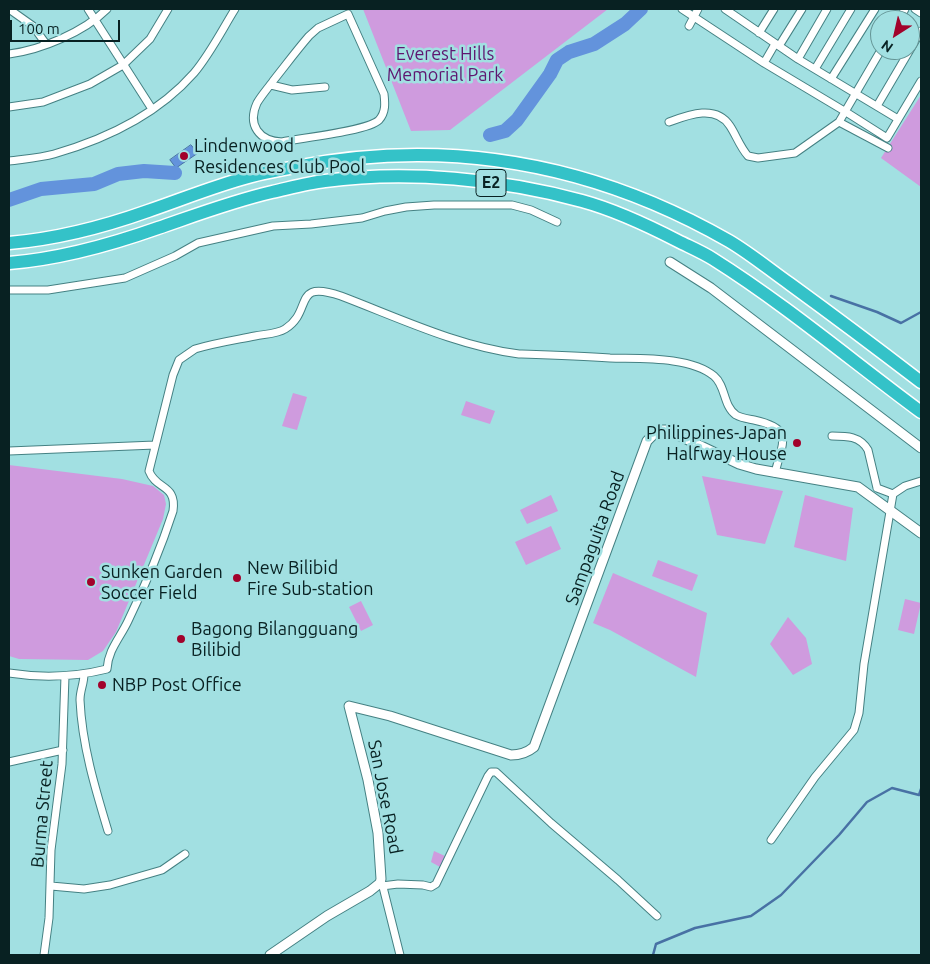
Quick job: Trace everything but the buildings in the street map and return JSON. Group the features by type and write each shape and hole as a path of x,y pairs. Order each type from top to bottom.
{"highway":[{"name":"E2","path":"9,243 65,235 101,226 252,176 314,164 362,157 405,154 477,156 525,163 605,184 688,220 731,242 802,292 921,382"},
{"name":"E2","path":"9,263 96,247 157,229 210,209 262,194 324,181 404,177 463,179 522,188 582,201 655,229 711,258 832,343 921,412"}],"street":[{"path":"9,9 33,26 46,44"},
{"path":"88,9 152,109"},
{"path":"9,54 65,37 96,19 107,9"},
{"path":"9,106 42,102 90,84 123,65 150,38 168,9"},
{"path":"9,161 52,155 112,133 139,119 179,88 194,72 235,9"},
{"path":"682,9 764,63 887,138 921,81"},
{"path":"689,26 698,9"},
{"path":"727,9 798,59 898,119"},
{"path":"759,33 774,9"},
{"path":"764,63 802,9"},
{"path":"798,59 827,9"},
{"path":"815,69 851,9"},
{"path":"831,79 875,9"},
{"path":"915,9 921,13"},
{"path":"347,12 384,94 386,104 379,120 372,125 282,142 271,141 262,137 256,128 253,117 258,103 271,85 313,32 347,12"},
{"path":"877,106 921,30"},
{"path":"669,122 689,115 714,114 729,124 748,156 758,158 795,153 839,122 875,60"},
{"path":"271,85 292,90 325,88"},
{"path":"839,122 888,148"},
{"path":"9,290 48,290 125,278 175,256 198,243 274,226 362,218 406,207 512,205 531,210 557,222"},
{"path":"670,262 711,288 921,448"},
{"path":"9,672 65,676 107,669 112,648 130,616 173,510 173,496 169,489 152,476 149,470 176,366 183,356 195,349 282,330 296,320 306,297 315,290 323,290 453,338 499,351 519,354 638,358 679,363 704,369 720,381 729,405 737,415 769,424 778,428 783,434 775,473"},
{"name":"Sampaguita Road","path":"348,706 390,716 511,756 517,756 531,750 538,741 650,437 658,430 667,430 739,464 775,473 858,487 921,533"},
{"path":"832,436 854,438 865,446 868,450 877,488"},
{"path":"9,451 155,445"},
{"path":"771,840 815,777 854,730 859,713 864,664 893,494 905,486 921,481"},
{"path":"877,488 893,494"},
{"path":"868,494 877,488"},
{"path":"84,674 84,683 80,688 84,729 94,784 108,831"},
{"name":"Burma Street","path":"44,955 50,918 51,850 63,750 65,676"},
{"name":"San Jose Road","path":"270,955 327,916 382,882 378,833 368,780 348,706"},
{"path":"9,762 63,750"},
{"path":"400,955 382,882 431,887 436,884 488,776 492,772 496,772 657,916"},
{"path":"51,886 84,889 110,885 162,870 184,854"}],"green space":[{"name":"Everest Hills Memorial Park","path":"363,9 608,9 450,130 411,131"},
{"path":"921,95 921,187 881,158"},
{"path":"293,393 307,397 297,430 282,426"},
{"path":"466,401 495,411 490,424 461,415"},
{"path":"9,465 122,479 153,486 164,495 166,504 163,519 116,632 103,651 88,660 19,659 9,656"},
{"path":"702,476 783,491 765,544 717,535"},
{"path":"551,495 558,511 527,524 520,510"},
{"path":"805,495 853,508 846,561 794,547"},
{"path":"551,526 561,549 526,565 515,542"},
{"path":"658,560 698,575 692,591 652,576"},
{"path":"613,573 707,613 696,677 610,630 593,623"},
{"path":"905,599 921,603 914,634 898,630"},
{"path":"361,601 373,625 361,631 349,607"},
{"path":"788,617 806,638 812,664 793,675 770,644"},
{"path":"434,851 445,856 440,867 431,862"}],"water":[{"name":"Lindenwood Residences Club Pool","path":"191,145 198,153 176,168 170,160"}],"waterway":[{"path":"490,135 505,131 517,120 550,74 557,60 569,52 594,44 625,24 641,9"},
{"path":"9,200 41,189 94,184 118,174 144,171 175,173"},
{"path":"831,296 877,312 901,323 921,312"},
{"path":"653,955 656,944 695,928 751,916 781,895 839,835 867,802 892,788 919,795 921,789"}],"place":[{"name":"Lindenwood Residences Club Pool","path":"184,156"},
{"name":"Philippines-Japan Halfway House","path":"797,443"},
{"name":"New Bilibid Fire Sub-station","path":"237,578"},
{"name":"Sunken Garden Soccer Field","path":"91,582"},
{"name":"Bagong Bilangguang Bilibid","path":"181,639"},
{"name":"NBP Post Office","path":"102,685"}]}
